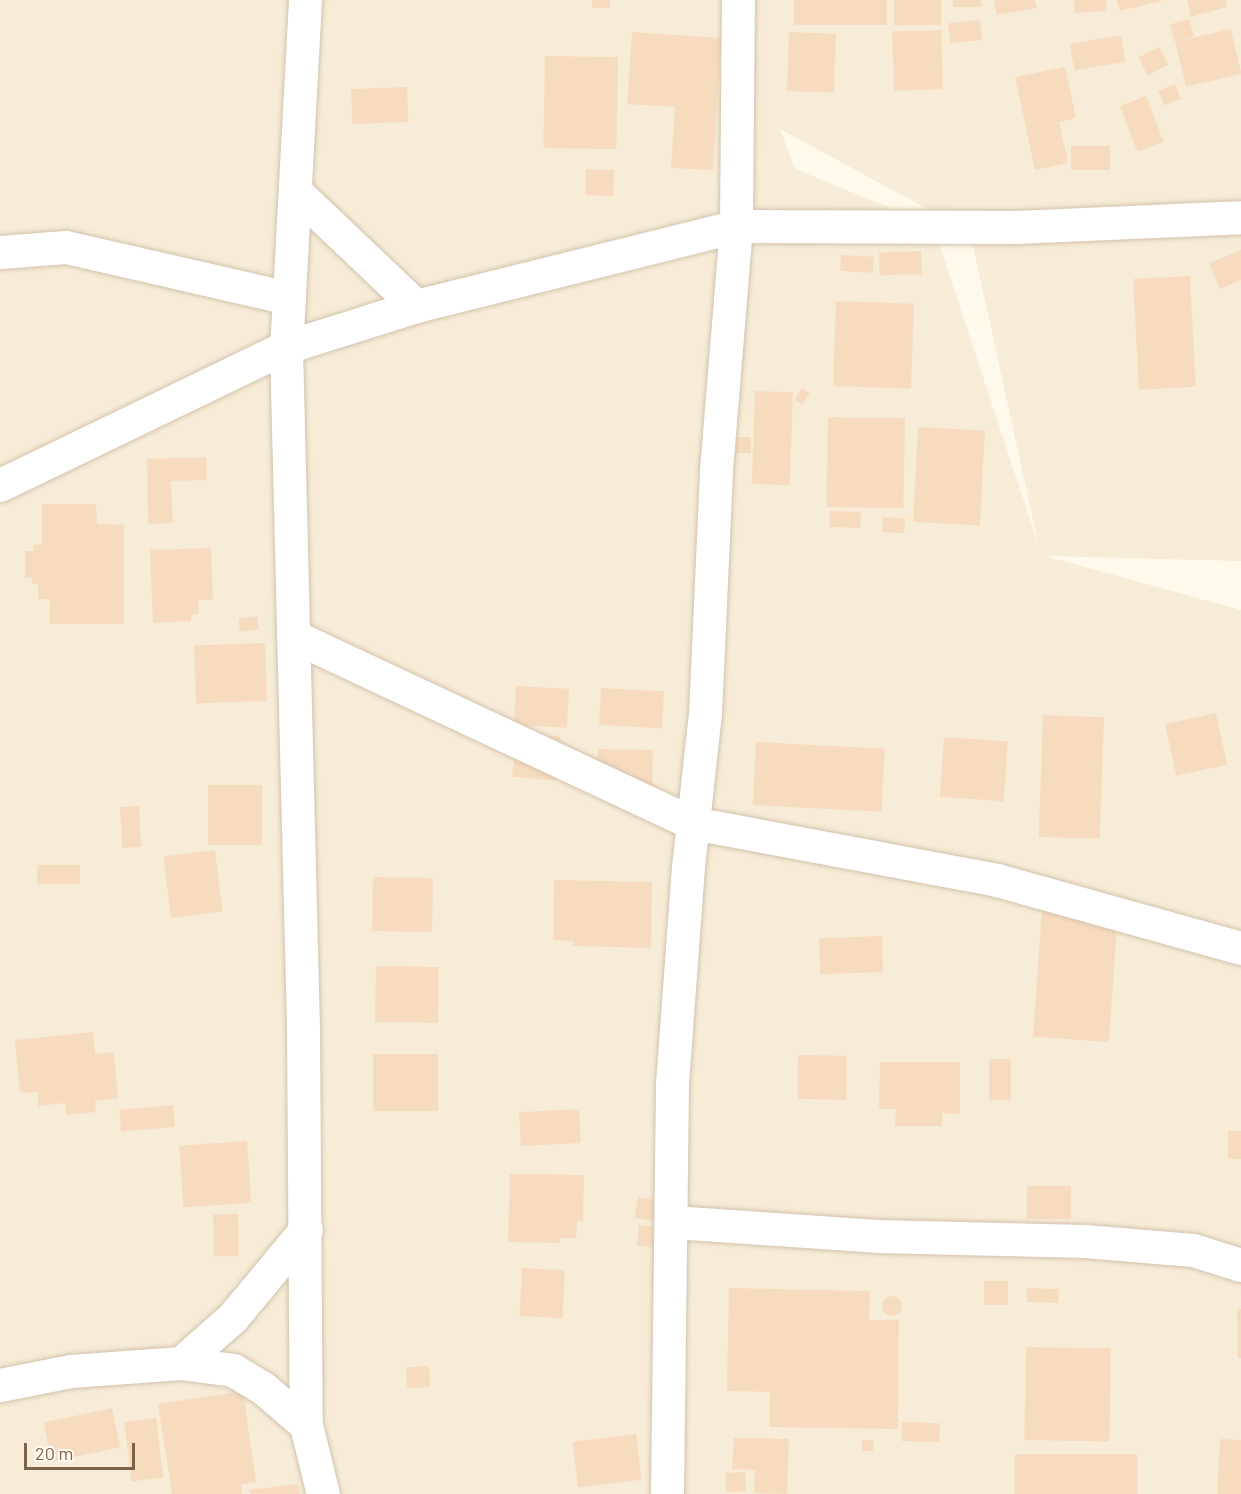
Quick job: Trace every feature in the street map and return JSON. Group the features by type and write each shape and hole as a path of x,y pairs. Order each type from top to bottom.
{"street":[{"path":"305,0 286,347 306,1228 306,1425 323,1494"},
{"path":"667,1494 673,1221 672,1084 693,823 705,714 716,470 736,226 738,0"},
{"path":"296,192 416,306"},
{"path":"0,485 286,347 416,306 736,226 1016,227 1241,217"},
{"path":"0,252 66,247 289,298"},
{"path":"293,636 693,823 997,880 1241,948"},
{"path":"673,1221 877,1236 1085,1241 1193,1250 1241,1264"},
{"path":"181,1363 233,1317 306,1228"},
{"path":"0,1385 71,1371 181,1363 232,1370 263,1388 306,1425"}],"shaded area":[{"path":"0,0 1241,0 1241,561 1045,556 1241,610 1241,1494 0,1494","holes":["780,129 970,232 1039,547 933,225 795,169"]}],"building":[{"path":"592,0 610,0 610,8 592,8"},
{"path":"794,0 887,0 887,25 794,25"},
{"path":"894,0 941,0 941,25 894,25"},
{"path":"953,0 981,0 981,7 953,7"},
{"path":"994,0 1035,0 1037,8 997,15"},
{"path":"1074,0 1106,0 1107,11 1075,13"},
{"path":"1117,0 1161,0 1161,1 1120,11"},
{"path":"1187,0 1225,0 1227,7 1191,17"},
{"path":"1189,19 1194,36 1175,42 1170,25"},
{"path":"980,20 982,40 950,43 948,23"},
{"path":"1231,29 1241,74 1186,87 1175,42"},
{"path":"941,30 943,89 894,91 892,32"},
{"path":"632,32 721,38 713,170 671,168 675,107 627,104"},
{"path":"789,32 836,34 834,93 787,91"},
{"path":"1121,35 1126,62 1074,71 1070,44"},
{"path":"1159,47 1168,65 1148,75 1139,57"},
{"path":"545,56 618,57 616,149 543,148"},
{"path":"1065,67 1076,118 1059,122 1068,163 1035,170 1015,77"},
{"path":"1175,84 1181,99 1164,106 1158,91"},
{"path":"407,87 408,122 352,124 351,89"},
{"path":"1146,96 1164,142 1137,152 1120,106"},
{"path":"1071,146 1110,146 1110,170 1071,170"},
{"path":"586,169 614,170 613,196 585,195"},
{"path":"1241,250 1241,280 1220,289 1209,263"},
{"path":"921,251 922,274 880,275 879,252"},
{"path":"841,255 874,257 873,273 840,271"},
{"path":"1190,276 1196,387 1139,390 1133,279"},
{"path":"836,301 914,304 911,389 833,386"},
{"path":"802,388 810,393 802,405 795,400"},
{"path":"755,391 793,392 790,485 752,484"},
{"path":"828,417 905,418 903,508 826,507"},
{"path":"918,427 985,431 980,525 913,522"},
{"path":"736,437 751,437 751,453 736,453"},
{"path":"206,457 207,480 171,481 173,523 148,524 147,459"},
{"path":"42,504 96,504 97,524 124,525 124,624 49,624 50,599 38,599 38,584 32,584 32,578 25,578 25,551 34,551 33,545 42,544"},
{"path":"830,511 861,512 860,528 829,527"},
{"path":"883,517 905,518 904,533 882,532"},
{"path":"211,548 213,600 198,600 199,614 191,615 191,621 153,623 150,550"},
{"path":"257,616 259,629 240,632 238,619"},
{"path":"265,643 267,701 196,703 194,645"},
{"path":"516,686 569,689 567,728 514,725"},
{"path":"601,688 664,691 662,728 599,725"},
{"path":"1216,713 1227,765 1176,776 1165,724"},
{"path":"1043,715 1104,717 1100,839 1039,837"},
{"path":"516,733 560,737 556,781 512,777"},
{"path":"944,737 1008,741 1004,801 940,797"},
{"path":"756,742 885,749 882,812 753,805"},
{"path":"598,749 653,750 652,789 597,788"},
{"path":"208,785 262,785 262,845 208,845"},
{"path":"139,806 141,847 122,848 120,807"},
{"path":"215,850 223,912 171,918 163,856"},
{"path":"37,865 80,865 80,884 37,884"},
{"path":"373,877 433,878 432,932 372,931"},
{"path":"554,880 652,882 651,948 573,946 573,941 553,940"},
{"path":"1042,909 1118,914 1109,1042 1033,1037"},
{"path":"882,936 883,972 820,974 819,938"},
{"path":"376,966 439,967 438,1023 375,1022"},
{"path":"93,1032 95,1054 114,1052 118,1098 95,1101 96,1112 66,1115 65,1103 38,1106 38,1092 20,1093 15,1040"},
{"path":"373,1054 438,1054 438,1111 373,1111"},
{"path":"798,1055 847,1056 846,1100 797,1099"},
{"path":"989,1059 1011,1059 1011,1100 989,1100"},
{"path":"880,1062 960,1062 960,1114 942,1113 942,1126 895,1126 896,1109 879,1109"},
{"path":"173,1105 175,1127 121,1132 119,1110"},
{"path":"579,1109 581,1143 521,1146 519,1112"},
{"path":"1228,1131 1241,1131 1241,1159 1228,1159"},
{"path":"247,1141 251,1203 183,1208 179,1146"},
{"path":"510,1174 584,1175 583,1221 577,1221 576,1238 560,1238 560,1243 508,1242"},
{"path":"1027,1186 1071,1186 1071,1219 1027,1219"},
{"path":"638,1197 661,1201 657,1222 634,1218"},
{"path":"213,1214 238,1214 239,1256 214,1256"},
{"path":"639,1225 663,1227 661,1248 637,1246"},
{"path":"522,1268 565,1270 562,1318 519,1316"},
{"path":"984,1281 1008,1281 1008,1305 984,1305"},
{"path":"729,1288 870,1291 869,1320 899,1320 898,1429 769,1427 770,1392 727,1391"},
{"path":"1027,1288 1059,1289 1058,1303 1027,1302"},
{"path":"892,1296 899,1299 902,1306 899,1313 892,1316 885,1313 882,1306 885,1299"},
{"path":"1237,1309 1241,1309 1241,1358 1238,1358"},
{"path":"1026,1347 1111,1348 1109,1441 1024,1440"},
{"path":"429,1366 430,1387 407,1388 406,1367"},
{"path":"243,1391 256,1482 241,1484 242,1494 172,1494 158,1404"},
{"path":"112,1408 120,1447 52,1462 44,1423"},
{"path":"156,1418 163,1478 132,1481 124,1422"},
{"path":"902,1422 940,1423 939,1442 901,1441"},
{"path":"636,1434 642,1480 578,1487 572,1442"},
{"path":"734,1438 789,1439 787,1494 754,1493 755,1470 732,1469"},
{"path":"1220,1439 1241,1440 1241,1494 1217,1494"},
{"path":"862,1440 873,1440 873,1451 862,1451"},
{"path":"1015,1454 1137,1454 1137,1494 1015,1494"},
{"path":"745,1472 746,1491 726,1492 725,1473"},
{"path":"298,1484 299,1494 250,1494 250,1490"}]}
